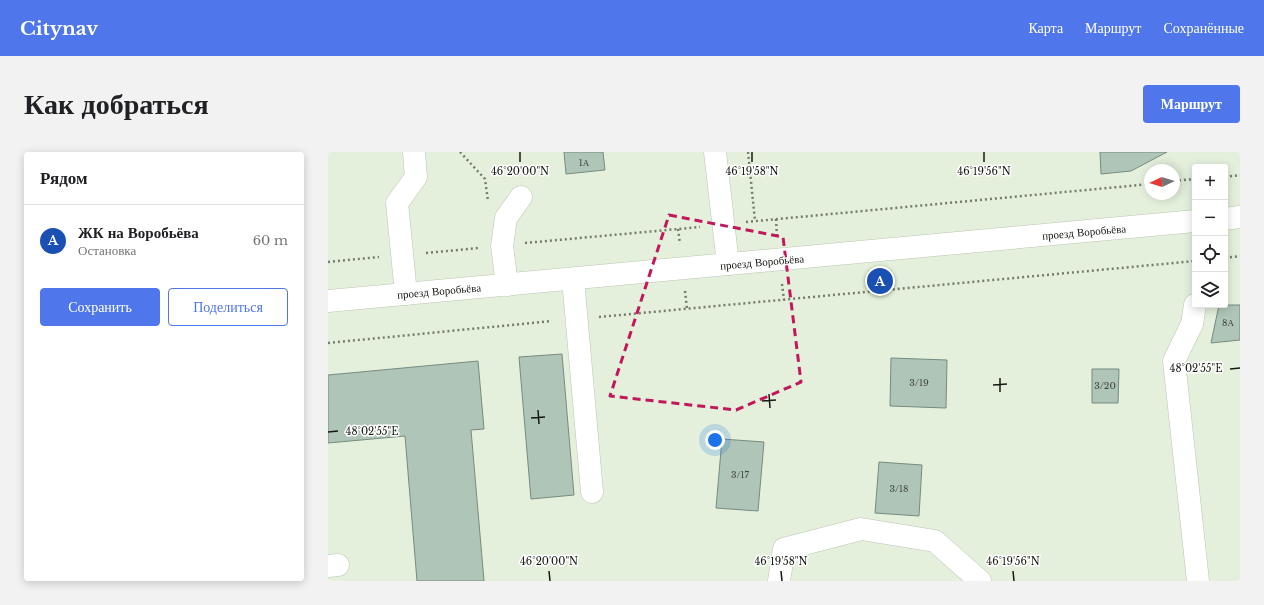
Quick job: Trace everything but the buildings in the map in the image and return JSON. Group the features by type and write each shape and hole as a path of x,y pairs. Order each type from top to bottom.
{"main road":[{"path":"406,294 397,202 416,177 414,152"},
{"path":"715,152 728,264"},
{"path":"506,285 502,246 506,218 521,197"},
{"path":"1228,218 1240,217"},
{"name":"проезд Воробьёва","path":"328,301 1192,221"},
{"path":"573,279 592,492"},
{"path":"1195,308 1192,324 1174,361 1198,581"},
{"path":"779,581 784,549 861,529 935,541 980,581"}],"path":[{"path":"460,152 485,179 488,202"},
{"path":"748,152 755,221"},
{"path":"1228,177 1240,175"},
{"path":"1180,181 1192,179"},
{"path":"1228,258 1240,256"},
{"path":"328,343 1192,261"}],"highlighted area":[{"path":"669,215 783,237 801,382 736,410 610,396"}],"place":[{"name":"ЖК на Воробьёва","path":"880,281"}]}
